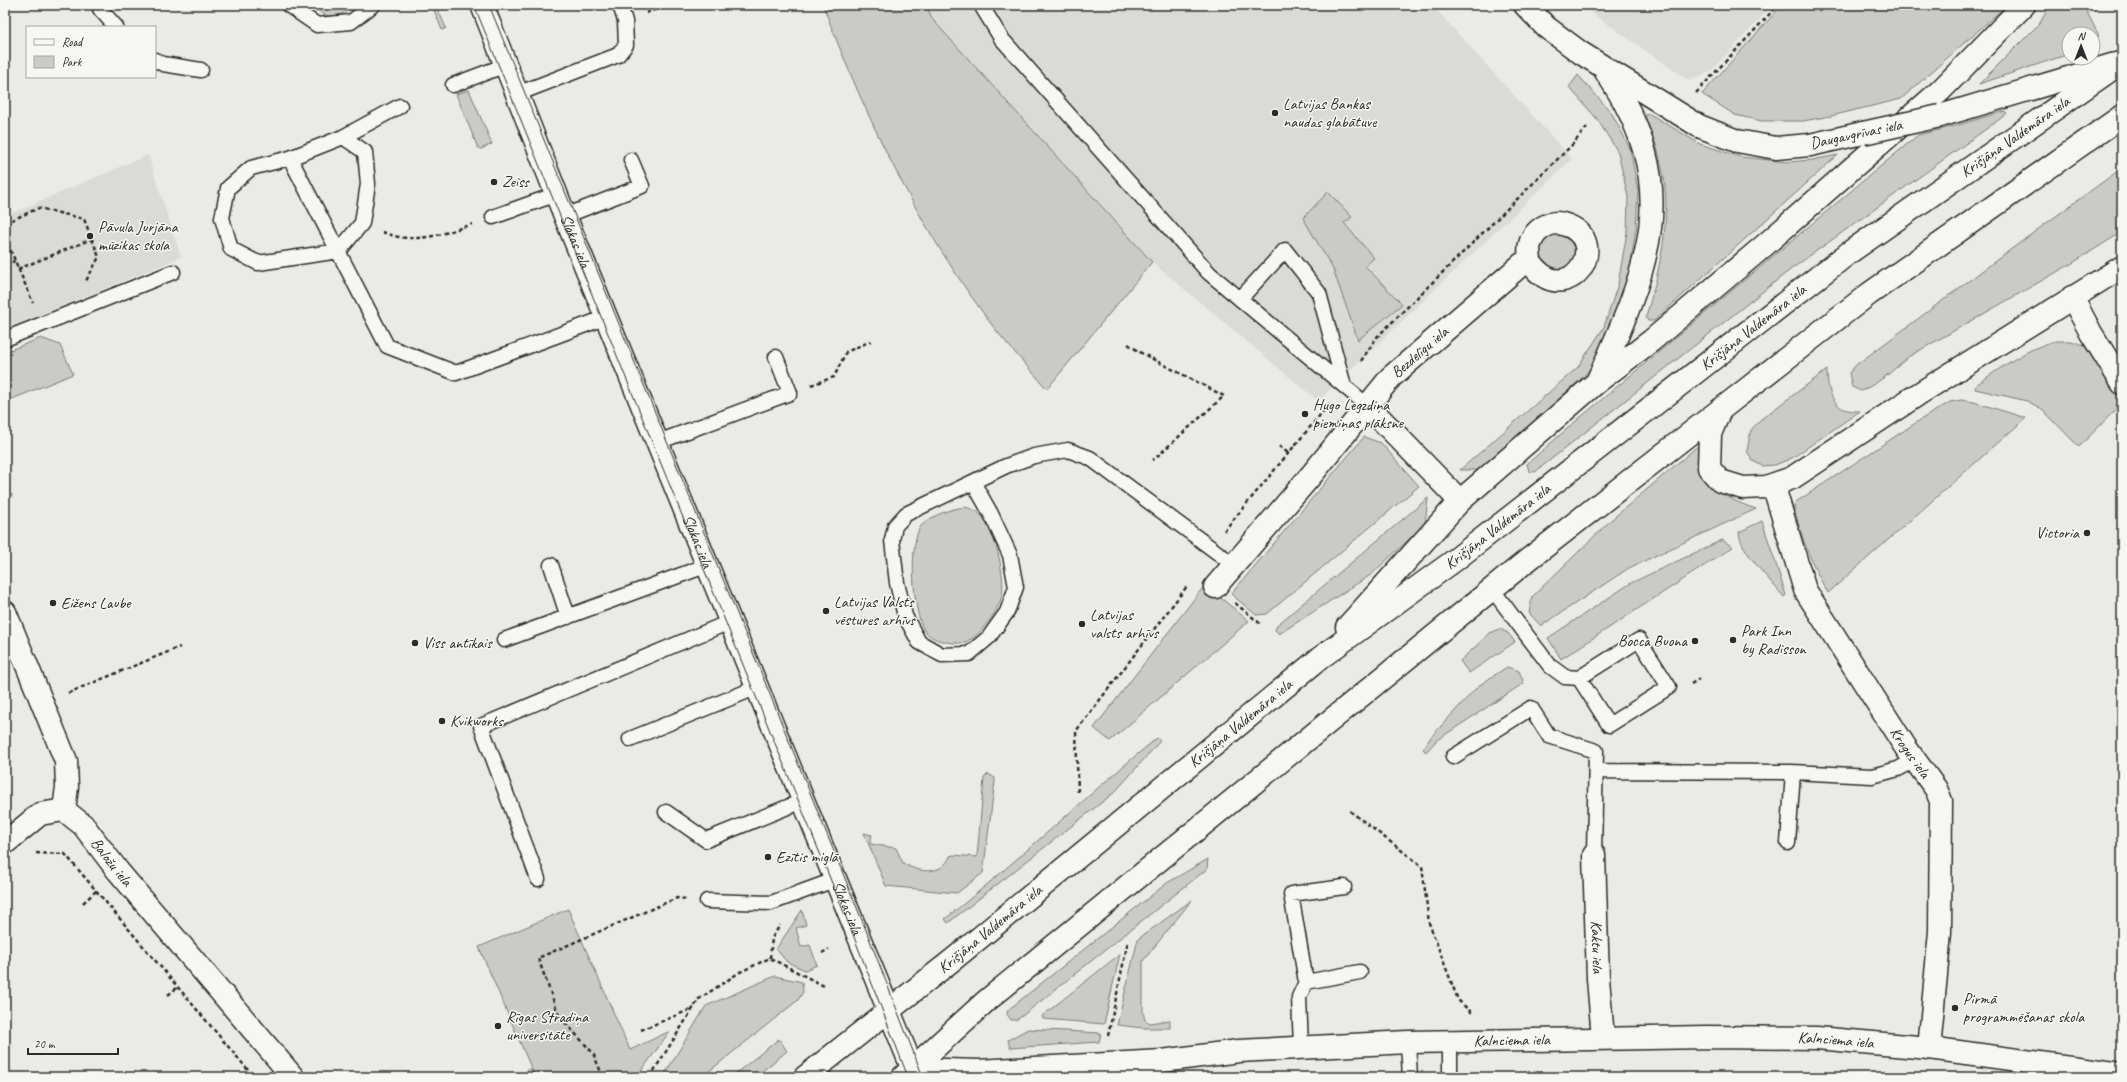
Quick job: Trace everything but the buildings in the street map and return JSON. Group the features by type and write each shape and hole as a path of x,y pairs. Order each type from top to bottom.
{"main road":[{"name":"Slokas iela","path":"482,5 565,216 837,878 889,1010 911,1074"},
{"name":"Daugavgrīvas iela","path":"1526,5 1546,27 1602,66 1699,126 1737,141 1776,148 1810,145 1940,116 2026,92 2122,62"},
{"path":"1320,658 1460,501 1598,382 1651,341 1741,265 1940,91 2024,5"},
{"name":"Krišjāņa Valdemāra iela","path":"889,1010 1320,658 1455,560 1850,252 2122,62"},
{"name":"Daugavgrīvas iela","path":"1598,382 1636,294 1644,262 1653,213 1651,174 1640,133 1622,96 1602,66"},
{"path":"911,1074 986,1002 1492,589 1869,294 2122,116"},
{"name":"Bezdelīgu iela","path":"1215,587 1391,377 1522,264 1530,262"},
{"path":"1720,410 1710,434 1709,468 1716,477 1720,481 1743,488 1766,487 1778,483 1792,478 1917,395 2072,297 2122,268"},
{"path":"2072,297 2091,333 2122,382"},
{"path":"1368,406 1460,501"},
{"name":"Krogus iela","path":"1778,483 1776,494 1805,590 1915,760 1936,788 1941,801 1940,932 1929,1048"},
{"path":"5,612 66,761 67,786 64,810 40,814 5,843"},
{"name":"Baložu iela","path":"64,810 83,825 122,876 293,1077"},
{"name":"Kaktu iela","path":"1594,854 1598,978 1603,1038"},
{"path":"804,1077 889,1010"},
{"name":"Kalnciema iela","path":"911,1074 977,1072 1162,1061 1239,1051 1408,1042 1603,1038 1817,1038 1929,1048 2069,1072 2122,1074"},
{"path":"1138,1074 1162,1061"}],"lane":[{"path":"288,5 317,25 351,22 373,5"},
{"path":"518,94 618,55 626,45 625,21 620,5"},
{"path":"981,5 1000,38 1209,273 1368,406"},
{"path":"100,9 115,26"},
{"path":"156,60 163,64 201,70"},
{"path":"453,85 506,65"},
{"path":"343,137 364,152 368,184 362,223 339,251 258,263 232,249 222,218 228,188 251,168 290,158 343,137 400,106"},
{"path":"290,158 387,346 456,373 607,317"},
{"path":"565,216 642,186 631,160"},
{"path":"493,217 557,194"},
{"path":"1240,299 1285,250 1319,293 1344,386"},
{"path":"5,339 173,272"},
{"path":"658,442 790,393 776,357"},
{"path":"973,482 991,514 1010,555 1016,587 1007,612 989,637 969,654 942,655 919,642 905,616 895,576 892,540 894,526 906,514 973,482 1013,463 1034,456 1068,450 1090,458 1158,506 1234,565"},
{"path":"551,565 568,617"},
{"path":"504,640 708,565"},
{"path":"1492,589 1550,666 1565,677 1579,678 1639,640 1669,687 1609,725 1579,678"},
{"path":"538,879 481,726 732,621"},
{"path":"630,739 758,687"},
{"path":"1453,757 1531,708 1549,736 1596,751 1594,854"},
{"path":"1596,770 1793,772 1872,776 1898,769 1915,760"},
{"path":"1788,842 1793,772"},
{"path":"666,812 706,840 805,800"},
{"path":"707,901 771,903 837,878"},
{"path":"1301,1048 1299,996 1306,982 1291,894 1344,887"},
{"path":"1306,982 1360,972"},
{"path":"1450,1041 1450,1077"},
{"path":"1408,1042 1410,1077"}],"path":[{"path":"1692,98 1778,5"},
{"path":"1226,528 1344,386 1377,337 1572,145 1587,127"},
{"path":"5,223 39,208 84,219 99,257 84,285"},
{"path":"362,223 396,238 430,238 493,217"},
{"path":"5,238 35,308"},
{"path":"18,269 92,239"},
{"path":"5,264 15,261"},
{"path":"790,393 834,377 846,352 871,341"},
{"path":"1128,344 1143,354 1224,396 1153,460"},
{"path":"1279,446 1288,453"},
{"path":"5,498 12,495"},
{"path":"1078,792 1076,731 1192,579"},
{"path":"64,695 180,647"},
{"path":"1350,811 1422,866 1429,922 1458,1000 1474,1015"},
{"path":"39,853 65,854 254,1077"},
{"path":"603,1077 593,1053 559,1016 538,958 676,898 707,901"},
{"path":"1103,1064 1128,941"},
{"path":"822,953 829,949"},
{"path":"650,1077 700,999 740,972 770,958 824,986"},
{"path":"168,995 178,986"},
{"path":"641,1030 694,1008"}],"shaded area":[{"path":"926,5 1432,5 1572,159 1318,401 1152,262 933,20"},
{"path":"1580,5 1773,5 1710,72 1688,80"},
{"name":"Pāvula Jurjāna mūzikas skola","path":"148,155 181,257 5,330 5,216"},
{"path":"1442,1073 1509,1077 1442,1077"}],"green space":[{"path":"314,5 356,5 340,15 328,16 318,11"},
{"path":"432,5 436,5 446,28 442,30"},
{"path":"823,5 926,5 933,20 1152,262 1047,389 988,320 934,239 912,201 873,124 855,85"},
{"path":"1782,5 2007,5 1901,99 1831,116 1803,121 1762,121 1735,115 1702,94"},
{"path":"2050,5 2090,5 2085,8 2094,26 2061,26 2061,57 1979,84 2040,23"},
{"path":"1578,75 1611,112 1630,148 1638,191 1636,229 1628,281 1599,359 1580,380 1485,465 1478,470 1460,470 1578,367 1604,327 1618,284 1627,232 1628,197 1618,152 1597,119 1569,87"},
{"path":"469,90 492,144 481,149 478,148 456,94"},
{"path":"2005,111 2007,113 2000,119 1790,270 1535,472 1529,471 1527,464 1575,422 1918,135"},
{"path":"1646,114 1650,114 1700,144 1741,157 1787,162 1812,160 1838,155 1654,321 1648,321 1646,317 1662,253 1666,204 1662,166"},
{"path":"2122,168 2122,232 2071,264 1908,357 1874,384 1861,391 1852,387 1849,373 1856,365"},
{"path":"1328,192 1352,217 1344,223 1374,258 1365,266 1402,304 1358,340 1333,269 1303,218"},
{"path":"1563,231 1579,252 1572,267 1555,272 1540,261 1538,245 1542,238"},
{"path":"41,338 60,345 73,374 5,402 5,352"},
{"path":"2056,341 2071,341 2084,345 2122,403 2079,447 2042,409 2027,401 1975,389 1976,385 2014,359 2034,348"},
{"path":"1827,370 1830,392 1835,402 1844,409 1850,411 1860,411 1792,458 1775,465 1762,466 1753,461 1747,451 1751,430 1761,419"},
{"path":"1961,400 1974,402 2026,418 1828,593 1812,562 1800,529 1794,507 1796,502 1920,420 1950,402"},
{"path":"1364,437 1381,443 1419,486 1267,614 1256,615 1231,594"},
{"path":"1699,445 1704,470 1715,488 1732,500 1756,509 1629,568 1541,626 1529,613 1532,597 1611,520"},
{"path":"1428,498 1425,524 1372,574 1279,634 1275,630 1277,625"},
{"path":"965,507 979,513 986,521 998,553 1001,565 1003,587 1001,600 997,609 979,632 973,638 954,643 933,638 924,630 920,621 915,594 913,561 914,547 917,534 925,522 942,513"},
{"path":"1762,521 1786,595 1784,597 1750,557 1740,539 1739,532"},
{"path":"1722,540 1733,547 1561,659 1548,638 1631,583"},
{"path":"1205,585 1249,621 1110,741 1094,728"},
{"path":"1500,629 1508,633 1515,642 1469,673 1460,661 1490,633"},
{"path":"1507,667 1519,671 1524,683 1437,740 1426,752 1423,749 1431,737 1478,686"},
{"path":"1157,738 1160,741 1115,792 948,923 945,919 999,875"},
{"path":"988,774 995,778 995,781 983,873 957,893 886,886 864,833 872,835 870,844 896,848 903,863 916,869 930,871 936,870 942,867 950,856 953,855 977,857 984,778"},
{"path":"1208,859 1207,869 1022,1016 1016,1020 1011,1020 1007,1014 1008,1010 1167,883"},
{"path":"1192,900 1143,961 1143,1012 1145,1020 1150,1023 1170,1020 1170,1028 1143,1028 1117,1025 1138,939"},
{"path":"568,909 630,1050 670,1031 637,1077 535,1077 479,947"},
{"path":"802,910 806,925 796,928 801,947 810,945 817,965 805,970 787,962 776,949"},
{"path":"1120,954 1104,1024 1043,1019 1042,1016"},
{"path":"775,976 802,982 803,992 798,1000 702,1077 663,1077 706,1006"},
{"path":"1028,1029 1101,1033 1099,1042 1010,1048 1008,1040"},
{"path":"779,1039 787,1051 755,1077 731,1077"},
{"path":"530,1068 534,1077 519,1077"}],"tram line":[{"path":"474,5 854,937 908,1077"},
{"path":"489,5 866,930 923,1077"}],"place":[{"name":"Latvijas Bankas naudas glabātuve","path":"1275,113"},
{"name":"Zeiss","path":"494,182"},
{"name":"Pāvula Jurjāna mūzikas skola","path":"90,236"},
{"name":"Hugo Legzdiņa piemiņas plāksne","path":"1305,414"},
{"name":"Victoria","path":"2087,533"},
{"name":"Eižens Laube","path":"53,603"},
{"name":"Latvijas Valsts vēstures arhīvs","path":"826,611"},
{"name":"Latvijas valsts arhīvs","path":"1082,624"},
{"name":"Park Inn by Radisson","path":"1733,640"},
{"name":"Bocca Buona","path":"1695,641"},
{"name":"Viss antīkais","path":"415,643"},
{"name":"Kvikworks","path":"442,721"},
{"name":"Ezītis miglā","path":"768,857"},
{"name":"Pirmā programmēšanas skola","path":"1955,1008"},
{"name":"Rīgas Stradiņa universitāte","path":"498,1026"}]}
